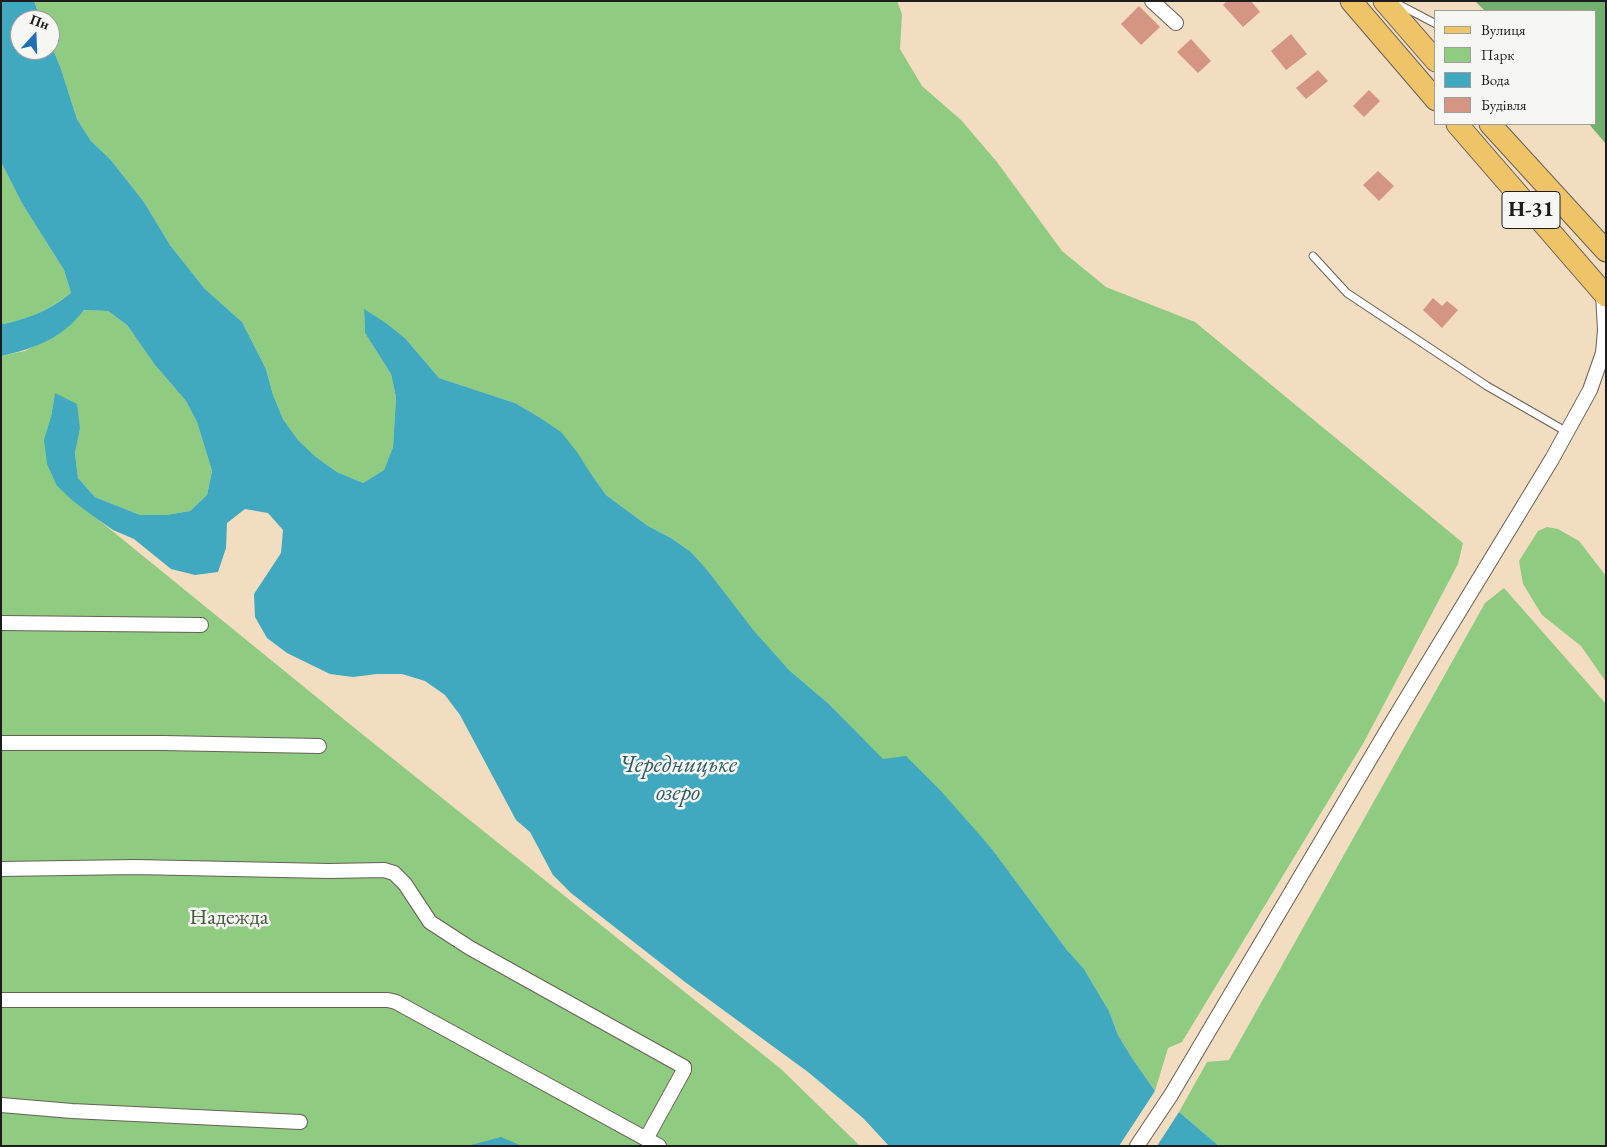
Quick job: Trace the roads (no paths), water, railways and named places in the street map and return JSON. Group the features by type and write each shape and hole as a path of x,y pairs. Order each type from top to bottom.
{"main road":[{"path":"1350,1 1434,98"},
{"path":"1384,1 1434,59"},
{"name":"Н-31","path":"1458,125 1604,294"},
{"name":"Н-31","path":"1491,125 1606,251"}],"street":[{"path":"1152,1 1176,23"},
{"path":"1137,1146 1176,1086 1590,390 1603,353 1606,330 1604,294"},
{"path":"1590,390 1606,373"},
{"path":"1,623 201,625"},
{"path":"1,743 163,743 319,746"},
{"path":"1,868 135,867 384,870 394,873 405,884 430,922 470,948 684,1067 646,1139"},
{"path":"1,1000 388,1000 396,1002 659,1146"},
{"path":"1,1105 300,1122"}],"lane":[{"path":"1393,1 1434,23"},
{"path":"1313,256 1348,292 1487,386 1566,432"}],"water":[{"name":"Чередницьке озеро","path":"1,1 34,1 37,10 10,10 10,60 57,60 77,119 91,141 110,159 144,202 170,245 204,288 242,322 266,369 273,395 283,419 298,440 316,457 337,472 363,483 384,470 393,447 396,397 391,374 365,333 364,309 405,338 439,378 515,403 561,432 606,495 648,526 671,538 691,552 754,631 789,670 829,704 883,759 906,756 941,791 992,849 1067,950 1084,969 1109,1011 1118,1035 1155,1091 1119,1146 889,1146 863,1118 808,1072 685,982 571,893 553,875 530,832 516,820 460,715 445,695 425,681 402,674 377,674 353,677 330,674 287,653 267,638 255,617 254,594 281,553 283,530 268,513 245,509 227,523 226,548 218,572 195,575 171,569 134,539 113,530 73,501 57,486 47,464 44,440 51,417 55,393 77,404 80,429 75,453 78,478 95,497 140,515 166,515 190,511 207,495 212,471 197,422 186,401 155,365 127,325 108,311 84,310 69,326 52,338 27,349 1,356 1,323 14,322 39,313 71,293 64,270 23,205 1,162"},
{"path":"1179,1112 1219,1146 1157,1146"},
{"path":"501,1137 522,1146 467,1146"}],"park label":[{"name":"Надежда","path":"229,918"}]}
